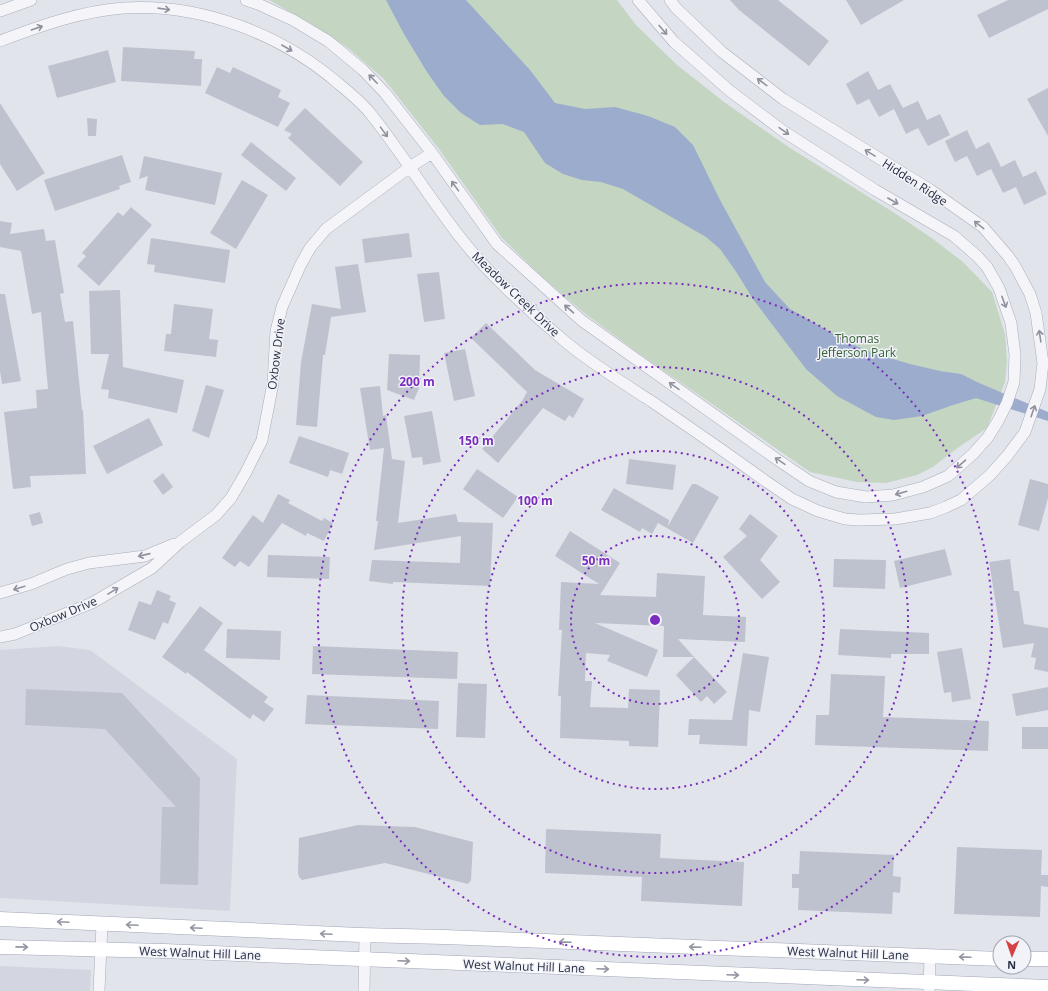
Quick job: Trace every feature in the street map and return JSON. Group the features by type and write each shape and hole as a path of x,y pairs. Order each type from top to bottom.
{"main road":[{"name":"West Walnut Hill Lane","path":"0,919 365,935 992,958"},
{"name":"West Walnut Hill Lane","path":"0,947 102,949 365,959 929,987 1048,987"},
{"path":"1032,959 1048,959"}],"street":[{"path":"0,11 31,0"},
{"name":"Meadow Creek Drive","path":"246,0 293,20 328,41 363,70 385,93 432,153 497,244 581,320 809,481 836,492 866,497 893,495 923,487 948,476 973,454 988,437 998,421"},
{"name":"Hidden Ridge","path":"638,0 674,42 730,92 783,131 862,182 954,236 977,256 987,268 999,288 1011,322 1015,355 1014,382 1007,403 998,421"},
{"name":"Hidden Ridge","path":"670,0 676,8 722,52 783,99 929,189 983,228 1008,256 1030,294 1036,313 1043,364 1040,389 1025,432"},
{"name":"Meadow Creek Drive","path":"0,41 44,25 81,14 122,8 152,7 216,18 248,29 282,45 322,69 369,112 472,253 518,300 569,345 764,480 792,498 813,509 845,518 877,521 895,520 930,513 961,500 990,475 1025,432"},
{"name":"Oxbow Drive","path":"0,636 15,634 92,603 152,568 180,542 216,514 231,498 262,440 273,383 276,331 280,313 300,266 310,248 326,229 410,167 432,153"},
{"name":"Oxbow Drive","path":"0,593 31,584 74,567 89,563 145,556 180,542"},
{"path":"99,991 102,924"},
{"path":"364,991 365,935"},
{"path":"929,987 930,956"}],"shaded area":[{"path":"58,646 90,650 237,759 230,911 0,898 0,650"},
{"path":"0,966 91,970 90,991 0,991"}],"green space":[{"name":"Thomas Jefferson Park","path":"269,0 617,0 636,25 677,65 724,102 790,148 893,212 933,239 963,262 992,292 1005,334 1007,361 1005,382 987,428 933,467 917,475 886,483 857,482 810,472 637,352 583,312 539,274 502,238 439,149 384,79 348,48 310,23"}],"water":[{"path":"386,0 466,0 530,70 555,103 585,109 615,107 648,116 675,127 693,145 720,200 765,282 790,309 849,343 876,354 910,364 961,374 1048,412 1048,421 976,398 922,416 894,420 876,417 837,396 806,369 753,299 720,249 706,237 623,189 601,182 582,180 563,174 545,163 524,132 503,124 480,125 461,113 444,96 427,72"}],"building":[{"path":"730,0 778,0 829,41 809,66 739,10"},
{"path":"846,0 904,0 861,25"},
{"path":"1008,0 1048,0 1048,9 989,38 977,15"},
{"path":"123,47 195,51 194,59 202,59 201,86 121,81"},
{"path":"108,50 116,82 57,98 48,66"},
{"path":"217,67 230,73 233,67 281,90 278,97 290,103 278,127 205,93"},
{"path":"868,71 878,90 890,84 903,108 918,101 927,120 940,114 950,135 928,146 918,128 906,134 894,109 879,117 869,99 857,105 846,84"},
{"path":"1048,88 1048,136 1027,99"},
{"path":"0,103 45,173 17,191 0,164"},
{"path":"305,108 363,162 340,186 288,138 292,134 284,130"},
{"path":"87,118 97,119 96,136 88,136"},
{"path":"967,130 976,149 989,142 1001,167 1015,160 1023,177 1036,171 1047,194 1024,205 1016,187 1003,193 991,169 977,176 967,156 955,162 945,141"},
{"path":"251,142 296,178 286,191 241,155"},
{"path":"122,155 131,182 119,186 120,189 55,211 44,180"},
{"path":"144,156 222,173 215,205 145,190 148,176 139,179"},
{"path":"242,180 268,195 236,249 210,233"},
{"path":"131,207 152,225 99,286 77,266 86,256 82,253 118,212 123,216"},
{"path":"0,221 12,223 10,234 44,229 46,241 55,240 64,293 60,294 65,322 73,321 83,410 86,474 30,476 31,487 13,489 4,412 37,408 36,390 48,389 41,312 32,314 21,251 0,247"},
{"path":"409,233 412,257 365,263 362,239"},
{"path":"151,238 230,250 225,283 154,272 155,265 147,264"},
{"path":"358,264 366,312 331,317 325,355 323,355 317,427 296,425 301,362 312,304 341,309 335,267"},
{"path":"439,272 445,319 424,322 417,274"},
{"path":"120,290 123,367 184,380 177,413 108,398 109,390 101,389 109,354 91,354 89,291"},
{"path":"0,294 5,294 21,381 2,384 0,371"},
{"path":"174,304 213,309 209,339 218,340 216,357 164,351 166,334 171,334"},
{"path":"486,323 535,370 584,399 573,418 569,415 565,421 543,408 498,463 482,449 522,401 527,392 471,338"},
{"path":"465,349 475,396 454,401 444,353"},
{"path":"389,354 420,355 419,388 414,400 387,390"},
{"path":"206,385 224,390 209,438 192,431"},
{"path":"380,386 383,416 386,415 392,459 405,461 398,523 456,514 458,522 493,523 490,586 393,582 393,584 369,581 372,560 460,563 461,536 374,550 384,448 370,450 360,388"},
{"path":"432,411 441,462 423,465 422,457 412,458 404,416"},
{"path":"149,418 163,445 107,474 93,446"},
{"path":"299,436 349,453 342,474 330,470 328,477 289,463"},
{"path":"629,459 676,465 673,490 626,484"},
{"path":"477,469 518,497 503,518 463,489"},
{"path":"163,473 173,487 163,495 153,481"},
{"path":"1030,479 1048,484 1048,498 1039,531 1018,525"},
{"path":"692,484 696,484 719,497 693,543 658,523 652,534 642,528 640,532 601,510 614,488 669,520 668,526"},
{"path":"278,494 290,500 288,503 322,521 324,518 333,523 324,541 307,533 306,536 282,523 249,567 240,561 235,567 222,558 253,515 263,523"},
{"path":"40,512 43,523 32,526 29,515"},
{"path":"750,514 778,536 760,560 780,582 762,599 723,557 747,536 739,529"},
{"path":"570,531 620,563 600,595 656,597 657,573 705,576 703,615 746,617 745,642 678,639 694,657 663,657 664,626 595,623 658,650 647,677 607,661 610,655 586,653 585,681 592,681 590,707 628,708 629,689 660,690 658,747 629,746 629,741 560,738 561,696 558,696 562,630 559,630 561,582 599,584 555,556"},
{"path":"945,549 952,575 900,588 894,561"},
{"path":"268,555 330,557 329,579 267,577"},
{"path":"834,559 886,560 885,589 833,587"},
{"path":"1010,559 1014,591 1019,591 1024,624 1048,628 1048,672 1034,669 1036,658 1031,657 1034,643 1003,648 989,562"},
{"path":"157,590 171,596 169,600 176,603 168,624 163,622 155,640 128,630 139,601 151,605"},
{"path":"200,606 223,623 204,650 268,697 264,702 274,709 264,722 253,714 250,719 187,672 186,674 162,657"},
{"path":"227,629 281,631 280,660 226,658"},
{"path":"840,629 929,633 929,654 891,654 891,658 838,655"},
{"path":"313,646 458,652 457,679 312,674"},
{"path":"962,648 971,699 952,702 951,692 944,693 937,652"},
{"path":"743,653 769,657 760,712 749,710 747,746 699,744 700,735 688,735 689,719 732,720"},
{"path":"694,657 727,692 714,704 707,696 701,702 676,675"},
{"path":"831,674 885,676 883,717 989,721 988,751 815,745 816,715 829,715"},
{"path":"458,683 487,684 485,738 456,737"},
{"path":"1048,687 1048,710 1016,716 1012,694"},
{"path":"26,689 122,693 200,778 198,885 160,884 162,807 176,807 105,729 25,725"},
{"path":"307,695 439,701 438,729 305,724"},
{"path":"1022,727 1048,727 1048,749 1022,749"},
{"path":"358,825 415,827 473,842 471,880 468,884 385,863 302,880 299,877 299,838"},
{"path":"546,829 661,834 660,858 744,862 742,906 641,901 642,877 545,873"},
{"path":"957,847 1042,850 1041,875 1048,875 1048,887 1041,886 1040,917 954,914"},
{"path":"800,851 894,855 893,876 901,877 900,893 893,892 892,914 798,910 799,888 792,888 792,874 799,874"}]}
